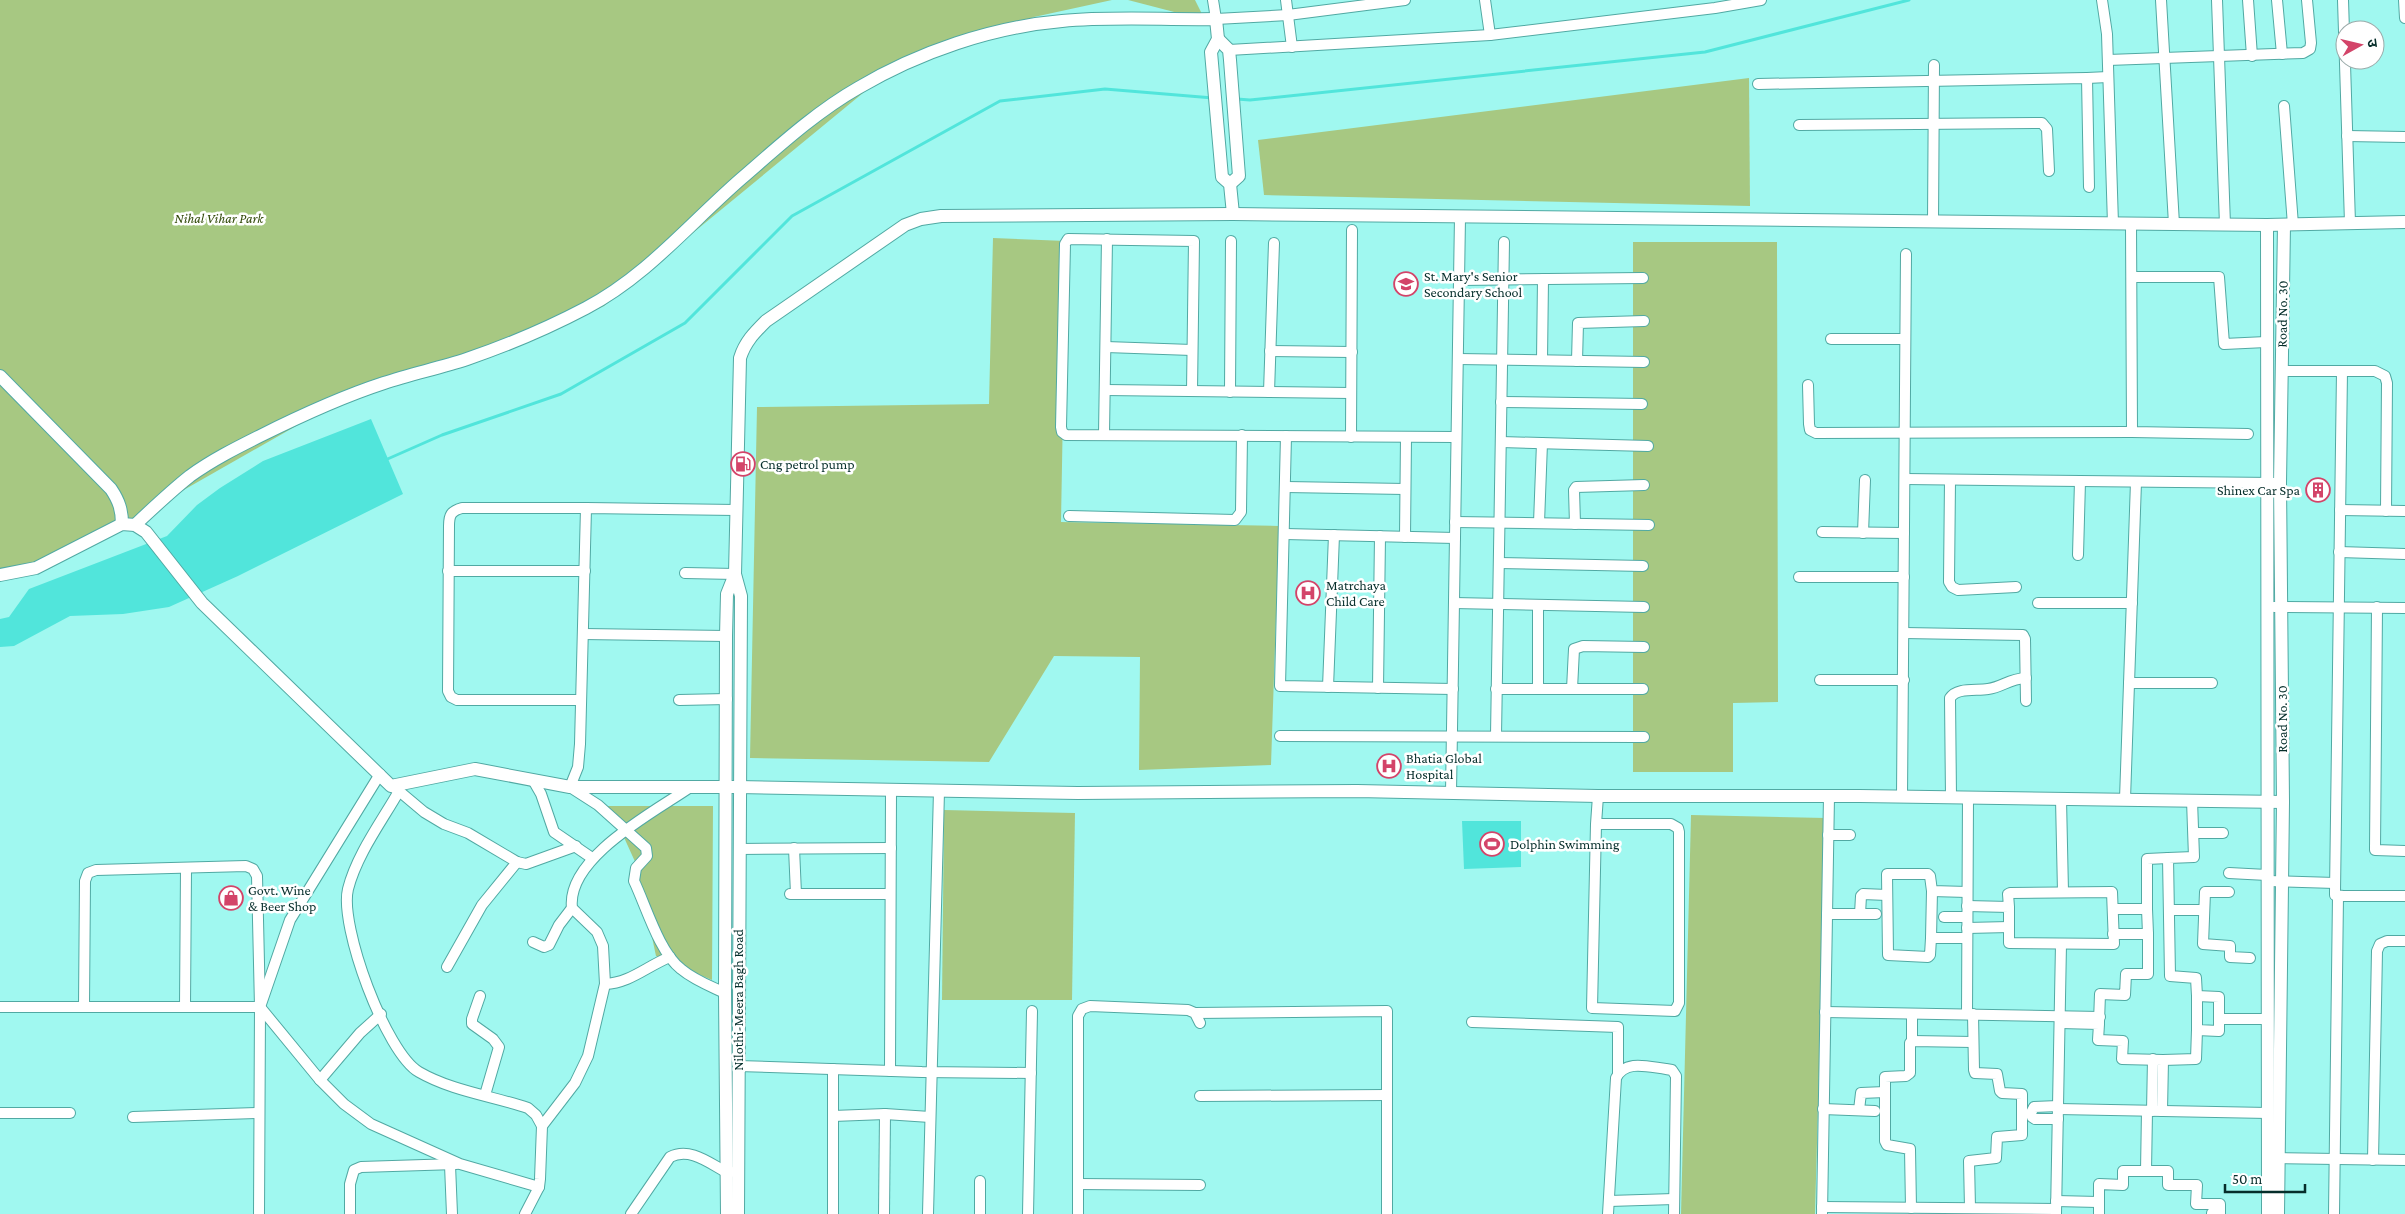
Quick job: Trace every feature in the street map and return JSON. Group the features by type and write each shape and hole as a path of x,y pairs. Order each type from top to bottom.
{"street":[{"path":"1214,0 1218,40 1230,55 1238,176 1230,184"},
{"path":"1286,0 1292,48"},
{"path":"140,529 182,483 206,465 289,422 337,400 386,382 466,359 507,344 588,307 624,286 652,263 739,181 808,122 857,88 896,68 970,40 1008,29 1063,21 1216,19 1288,15 1405,0"},
{"path":"1485,0 1490,34"},
{"path":"1230,55 1292,48 1490,34 1715,8 1761,0"},
{"path":"2161,0 2174,224"},
{"path":"2217,0 2225,224"},
{"path":"2248,0 2252,56"},
{"path":"2278,0 2282,54"},
{"path":"2108,60 2303,53 2310,48 2307,0"},
{"path":"2343,0 2350,224"},
{"path":"2404,0 2405,18"},
{"path":"2102,1 2108,60 2113,224"},
{"path":"1218,40 1211,52 1222,177 1230,184 1233,214"},
{"path":"1933,222 1934,65"},
{"path":"1758,84 1934,83 2108,77"},
{"path":"2087,78 2089,187"},
{"path":"2284,106 2288,225"},
{"path":"1799,125 2042,123 2047,129 2049,171"},
{"path":"2347,136 2405,136"},
{"path":"732,787 741,596 735,574 740,358 743,347 766,321 905,224 941,216 1233,214 2113,224 2288,225 2405,222"},
{"path":"1451,793 1460,216"},
{"path":"2132,224 2132,432"},
{"name":"Road No. 30","path":"2267,225 2268,1114 2274,1158 2278,1214"},
{"name":"Road No. 30","path":"2268,1214 2274,1158 2280,1011 2282,802 2280,483 2288,225"},
{"path":"1351,437 1352,230"},
{"path":"1192,391 1194,241 1073,238 1068,240 1065,244 1061,427 1062,432 1066,435 1456,437"},
{"path":"1104,434 1107,239"},
{"path":"1230,392 1231,241"},
{"path":"1496,736 1504,242"},
{"path":"1269,392 1274,243"},
{"path":"1902,797 1906,254"},
{"path":"2132,277 2219,277 2224,344 2266,342"},
{"path":"1459,280 1643,278"},
{"path":"1542,360 1543,279"},
{"path":"1577,361 1578,323 1644,321"},
{"path":"1831,339 1905,339"},
{"path":"1106,347 1192,350"},
{"path":"1270,351 1352,352"},
{"path":"1458,359 1644,362"},
{"path":"2282,371 2375,371 2385,376 2387,382 2386,511"},
{"path":"2334,1214 2338,896 2335,894 2337,607 2342,371"},
{"path":"0,376 111,489 119,500 122,524"},
{"path":"1808,385 1810,430 1816,433 1905,435 2132,432 2248,434"},
{"path":"1105,390 1351,394"},
{"path":"1502,402 1642,404"},
{"path":"1069,516 1235,520 1241,512 1242,435"},
{"path":"1286,436 1280,686 1453,689"},
{"path":"1405,537 1406,437"},
{"path":"1501,442 1648,446"},
{"path":"1539,523 1542,443"},
{"path":"1863,533 1865,480"},
{"path":"1905,480 2280,483"},
{"path":"1950,480 1949,582 1952,587 1958,590 2016,587"},
{"path":"2078,555 2080,481"},
{"path":"2125,799 2136,482"},
{"path":"1575,524 1574,490 1576,487 1644,485"},
{"path":"1286,487 1405,489"},
{"path":"582,700 457,700 451,697 448,691 448,572 450,516 454,510 462,508 586,508 736,510"},
{"path":"570,787 578,766 582,700 586,508"},
{"path":"2340,510 2405,511"},
{"path":"1455,522 1649,526"},
{"path":"0,575 36,568 122,524 140,529 202,602 380,774 424,812 444,824 468,833 517,862 526,864 576,846"},
{"path":"1822,532 1904,533"},
{"path":"1285,534 1455,538"},
{"path":"1328,687 1334,535"},
{"path":"1378,688 1380,536"},
{"path":"2338,552 2405,554"},
{"path":"1498,564 1643,566"},
{"path":"448,572 584,571"},
{"path":"685,573 735,574"},
{"path":"732,787 726,699 726,636 727,594 735,574"},
{"path":"1799,577 1904,577"},
{"path":"2038,604 2132,603"},
{"path":"1454,604 1644,607"},
{"path":"1538,605 1538,689"},
{"path":"2267,607 2405,608"},
{"path":"2377,607 2375,850 2405,851"},
{"path":"1904,633 2018,634 2025,639 2026,701"},
{"path":"583,634 726,636"},
{"path":"1572,689 1574,649 1583,646 1644,646"},
{"path":"1951,797 1950,698 1958,692 1988,689 2014,679 2026,678"},
{"path":"1820,680 1904,680"},
{"path":"2129,683 2212,683"},
{"path":"1496,689 1643,689"},
{"path":"679,700 726,699"},
{"path":"1280,736 1644,737"},
{"path":"395,788 475,769 570,787 732,787 1089,793 1356,791 1598,796 1951,797 2282,802"},
{"path":"260,1007 290,920 380,774"},
{"path":"533,780 541,794 554,832 592,858"},
{"path":"570,787 598,804 648,851 647,856 636,868 634,881 670,957 680,969 699,981 725,993"},
{"name":"Nilothi-Meera Bagh Road","path":"727,1214 732,1172 738,1066 738,848 732,787"},
{"name":"Nilothi-Meera Bagh Road","path":"732,787 725,993 732,1172 738,1214"},
{"path":"395,788 355,869 348,890 347,912 351,938 365,978 397,1049 417,1071 438,1081 528,1108 536,1115 542,1126 539,1187 525,1214"},
{"path":"533,942 544,947 549,945 559,924 572,908 575,887 592,858 606,844 689,788"},
{"path":"890,1071 891,790"},
{"path":"928,1214 930,1072 939,791"},
{"path":"1596,824 1671,824 1678,828 1680,832 1679,1004 1675,1011 1592,1008 1596,824 1598,796"},
{"path":"1829,796 1822,1210 1911,1208 1940,1211 1970,1208 2056,1208 2098,1202"},
{"path":"1968,798 1967,933 1970,1014 1975,1073 1996,1073 2000,1092 2022,1094 2027,1113 2022,1135 1998,1136 1996,1158 1969,1162 1970,1208"},
{"path":"2061,798 2063,892"},
{"path":"2168,858 2170,976 2196,978 2196,1059 2122,1059 2123,1041 2098,1040 2100,994 2125,994 2126,974 2148,974 2147,859 2168,858 2194,857 2192,800"},
{"path":"2194,833 2223,833"},
{"path":"1828,835 1850,835"},
{"path":"738,848 890,848"},
{"path":"794,848 793,894 890,894"},
{"path":"447,967 482,905 517,862"},
{"path":"84,1006 85,881 88,873 96,870 246,866 253,869 257,876 260,1007 259,1214"},
{"path":"185,1006 186,869"},
{"path":"2229,873 2267,878 2281,882 2335,883"},
{"path":"1887,874 1930,874 1932,891 1931,938 1930,955 1928,957 1888,956 1886,895 1887,874"},
{"path":"1932,891 1968,892"},
{"path":"2112,892 2114,944 2009,943 2009,907 2008,894 2010,893 2112,892"},
{"path":"2229,892 2205,892 2203,944 2230,946 2230,957 2250,958"},
{"path":"1860,914 1861,896 1863,894 1886,895"},
{"path":"2338,896 2405,896"},
{"path":"1967,906 2009,907"},
{"path":"542,1126 575,1083 588,1056 606,984 603,946 597,932 572,908"},
{"path":"2113,910 2147,909"},
{"path":"2169,910 2204,910"},
{"path":"1827,914 1876,914"},
{"path":"1944,917 1967,917"},
{"path":"1931,938 2009,928"},
{"path":"2114,934 2148,934"},
{"path":"2373,1160 2377,951 2380,944 2387,941 2405,941"},
{"path":"2056,1208 2061,944"},
{"path":"606,984 623,982 657,962 670,957"},
{"path":"480,996 472,1024 493,1039 499,1047 485,1095"},
{"path":"2197,996 2219,997 2218,1031 2197,1030"},
{"path":"1078,1214 1078,1016 1082,1009 1090,1006 1188,1010 1198,1018 1387,1011 1387,1214"},
{"path":"0,1007 260,1007 320,1080 344,1104 370,1124 455,1165 539,1187"},
{"path":"1028,1214 1032,1011"},
{"path":"2219,1019 2267,1015 2280,1011"},
{"path":"1825,1012 1970,1014 2099,1021"},
{"path":"320,1080 360,1033 381,1014"},
{"path":"1911,1208 1911,1152 1909,1148 1885,1144 1885,1077 1906,1076 1910,1073 1912,1014"},
{"path":"1472,1022 1618,1027 1618,1074"},
{"path":"1912,1041 1973,1042"},
{"path":"2146,1171 2158,1059"},
{"path":"738,1066 1031,1073"},
{"path":"1608,1214 1615,1081 1623,1068 1632,1066 1672,1070 1676,1076 1674,1214"},
{"path":"833,1069 833,1214"},
{"path":"1859,1110 1859,1096 1861,1093 1885,1092"},
{"path":"1200,1096 1387,1095"},
{"path":"2027,1113 2034,1107 2058,1111 2268,1114"},
{"path":"1823,1109 1875,1111"},
{"path":"0,1114 70,1112"},
{"path":"133,1117 259,1113"},
{"path":"834,1116 885,1114 930,1116"},
{"path":"884,1214 885,1114"},
{"path":"631,1214 670,1157 678,1153 695,1156 732,1172"},
{"path":"2274,1158 2405,1160"},
{"path":"350,1214 350,1184 354,1170 361,1167 455,1165"},
{"path":"452,1214 455,1165"},
{"path":"2098,1214 2099,1184 2123,1185 2123,1171 2168,1171 2168,1185 2197,1185 2196,1204 2220,1204 2215,1214"},
{"path":"980,1181 980,1214"},
{"path":"1078,1184 1200,1185"},
{"path":"1609,1201 1674,1199"}],"green space":[{"name":"Nihal Vihar Park","path":"0,0 1112,0 1034,17 880,79 604,306 510,350 347,397 117,528 0,579"},
{"path":"1128,0 1195,0 1205,20"},
{"path":"1749,78 1750,206 1264,195 1258,140"},
{"path":"993,238 1066,241 1061,522 1279,526 1271,765 1139,770 1140,657 1054,656 989,762 750,758 757,407 989,404"},
{"path":"1633,242 1777,242 1778,702 1733,703 1733,772 1633,772"},
{"path":"593,806 713,806 712,980 656,956 637,866 622,833"},
{"path":"944,810 1075,813 1072,1000 942,1000"},
{"path":"1691,815 1826,818 1815,1214 1681,1214"}],"water":[{"path":"371,419 403,494 238,576 169,607 123,614 70,616 14,646 0,647 0,619 9,617 29,589 167,536 197,505 263,461"},
{"name":"Dolphin Swimming","path":"1462,821 1521,821 1521,867 1464,869"}],"waterway":[{"path":"1237,99 1250,100 1705,52 1909,0"},
{"path":"383,461 442,435 561,394 685,323 792,216 1000,101 1105,89 1213,98"}],"place":[{"name":"St. Mary's Senior Secondary School","path":"1406,284"},
{"name":"Cng petrol pump","path":"743,464"},
{"name":"Shinex Car Spa","path":"2318,490"},
{"name":"Matrchaya Child Care","path":"1308,593"},
{"name":"Bhatia Global Hospital","path":"1389,766"},
{"name":"Dolphin Swimming","path":"1492,844"},
{"name":"Govt. Wine & Beer Shop","path":"231,898"}]}
